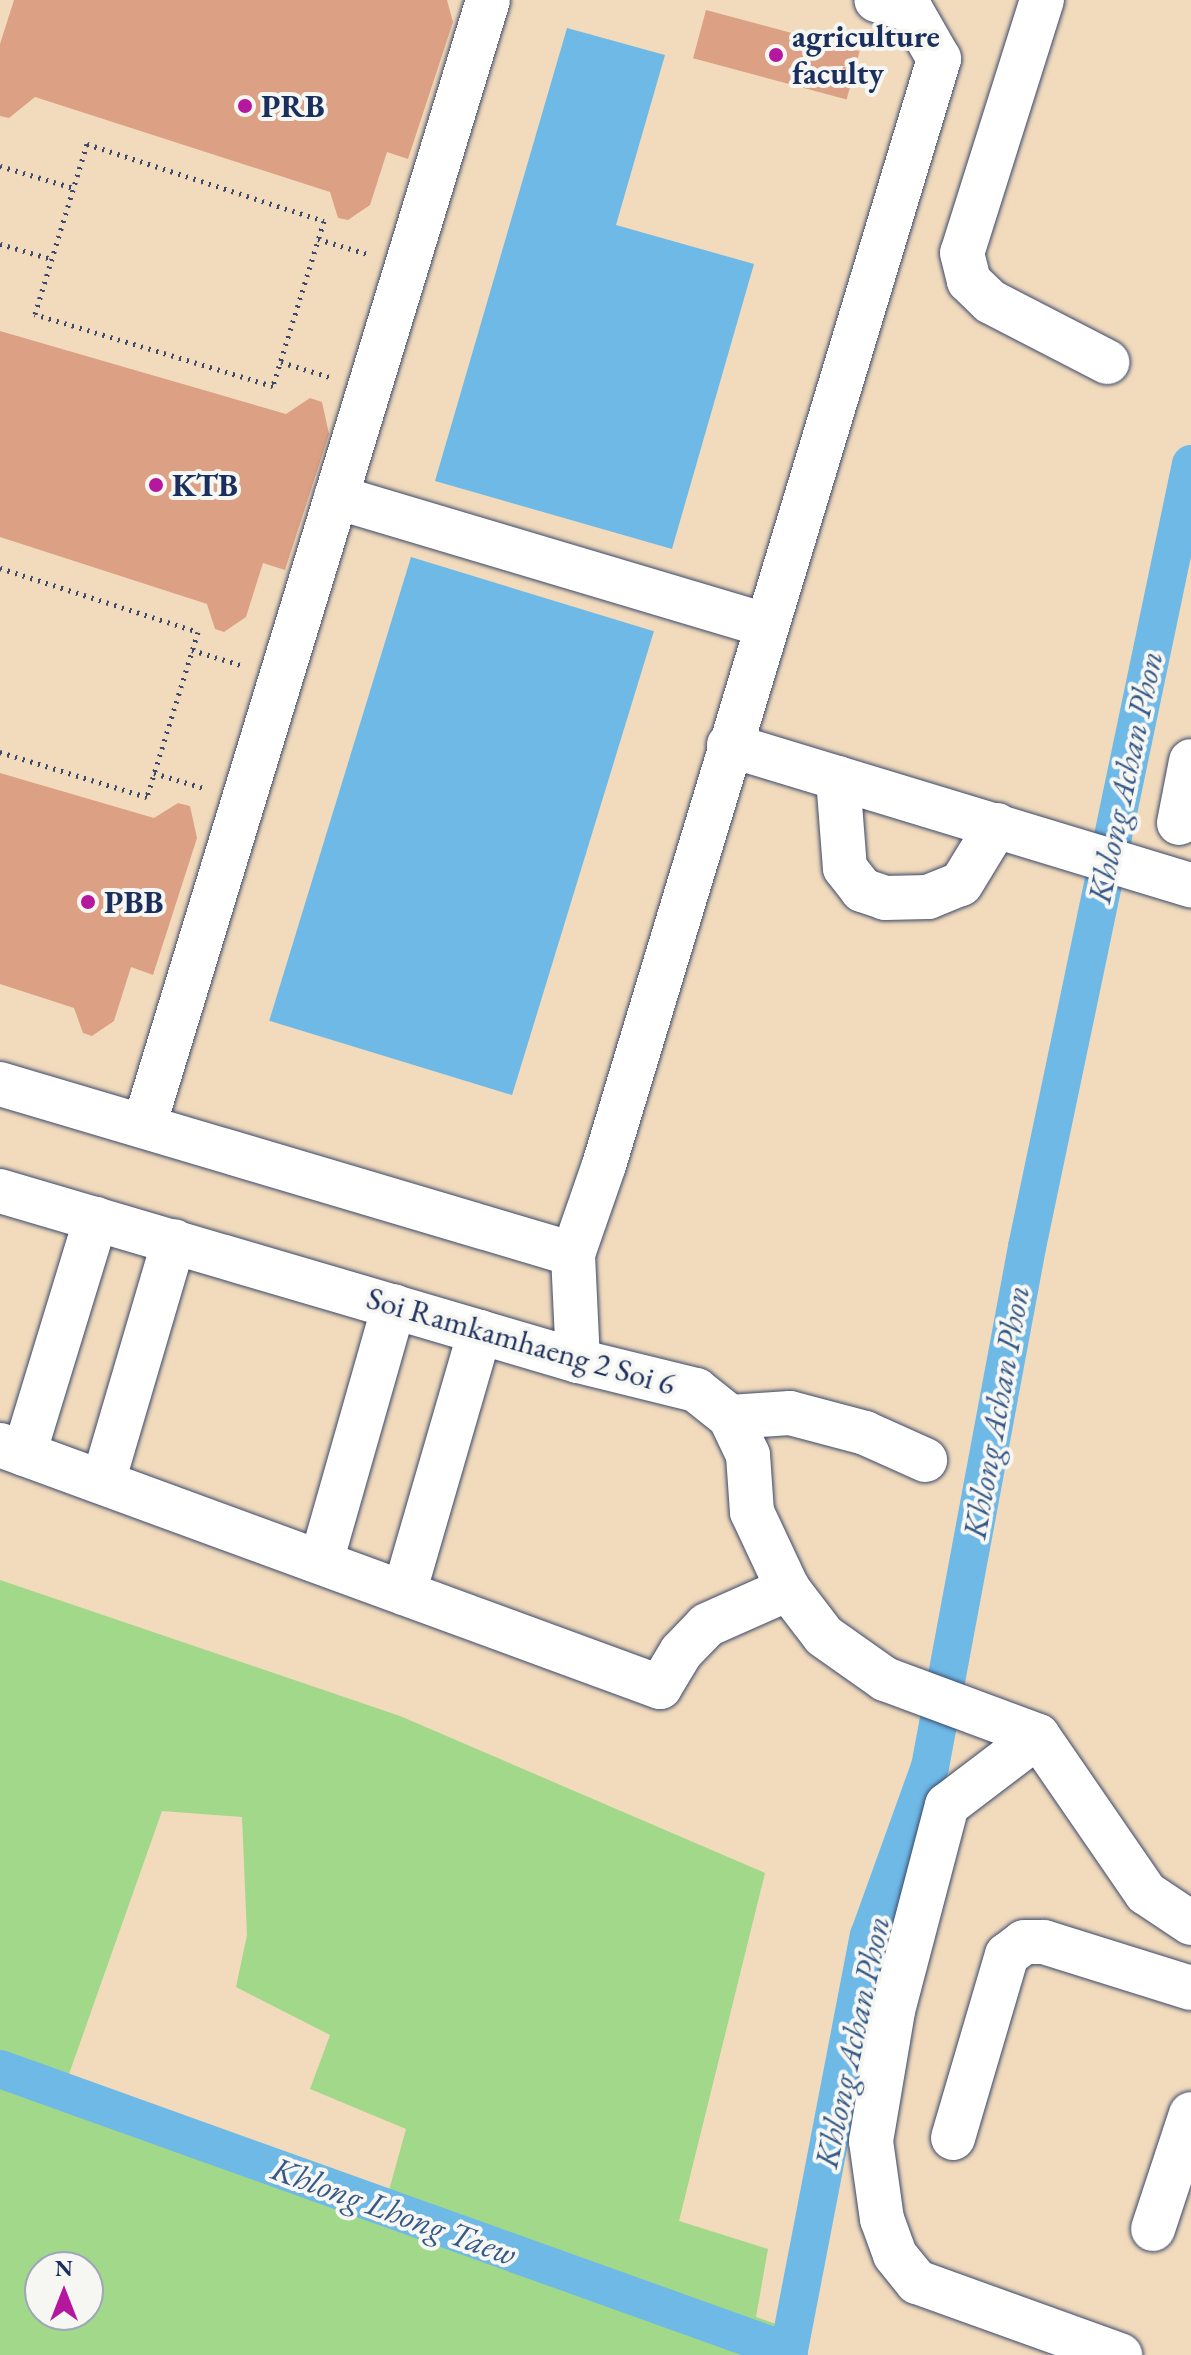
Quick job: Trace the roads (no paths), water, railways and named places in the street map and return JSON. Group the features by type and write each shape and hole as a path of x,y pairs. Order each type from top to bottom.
{"street":[{"path":"144,1126 488,0"},
{"path":"578,1361 573,1254 604,1165 939,59 911,10 876,0"},
{"path":"1042,0 962,253 969,281 991,302 1107,362"},
{"path":"336,497 766,625"},
{"path":"729,745 1179,881"},
{"path":"1179,823 1191,763"},
{"path":"838,778 845,868 862,890 885,898 928,897 961,884 997,825"},
{"path":"0,1084 573,1254"},
{"name":"Soi Ramkamhaeng 2 Soi 6","path":"0,1191 578,1361 696,1390 730,1417 748,1455 752,1512 788,1589 824,1636 885,1679 1038,1736"},
{"path":"96,1219 12,1449 660,1687 681,1652 707,1625 788,1589"},
{"path":"103,1482 174,1241"},
{"path":"321,1562 394,1306"},
{"path":"404,1593 480,1332"},
{"path":"730,1417 790,1413 865,1433 925,1460"},
{"path":"1120,2355 917,2282 895,2255 882,2219 871,2141 893,2011 947,1805 1038,1736 1146,1893 1191,1923"},
{"path":"953,2138 1007,1955 1024,1942 1044,1942 1191,1988"},
{"path":"1153,2229 1191,2114"}],"water":[{"path":"567,28 665,55 616,225 754,264 672,549 435,481"},
{"path":"411,557 654,631 512,1095 269,1021"}],"waterway":[{"name":"Khlong Achan Phon","path":"788,2355 869,1936 930,1767 1027,1247 1191,464"},
{"name":"Khlong Lhong Taew","path":"0,2069 789,2352"}],"place":[{"name":"agriculture faculty","path":"776,55"},
{"name":"PRB","path":"245,106"},
{"name":"KTB","path":"156,485"},
{"name":"PBB","path":"88,902"}]}
